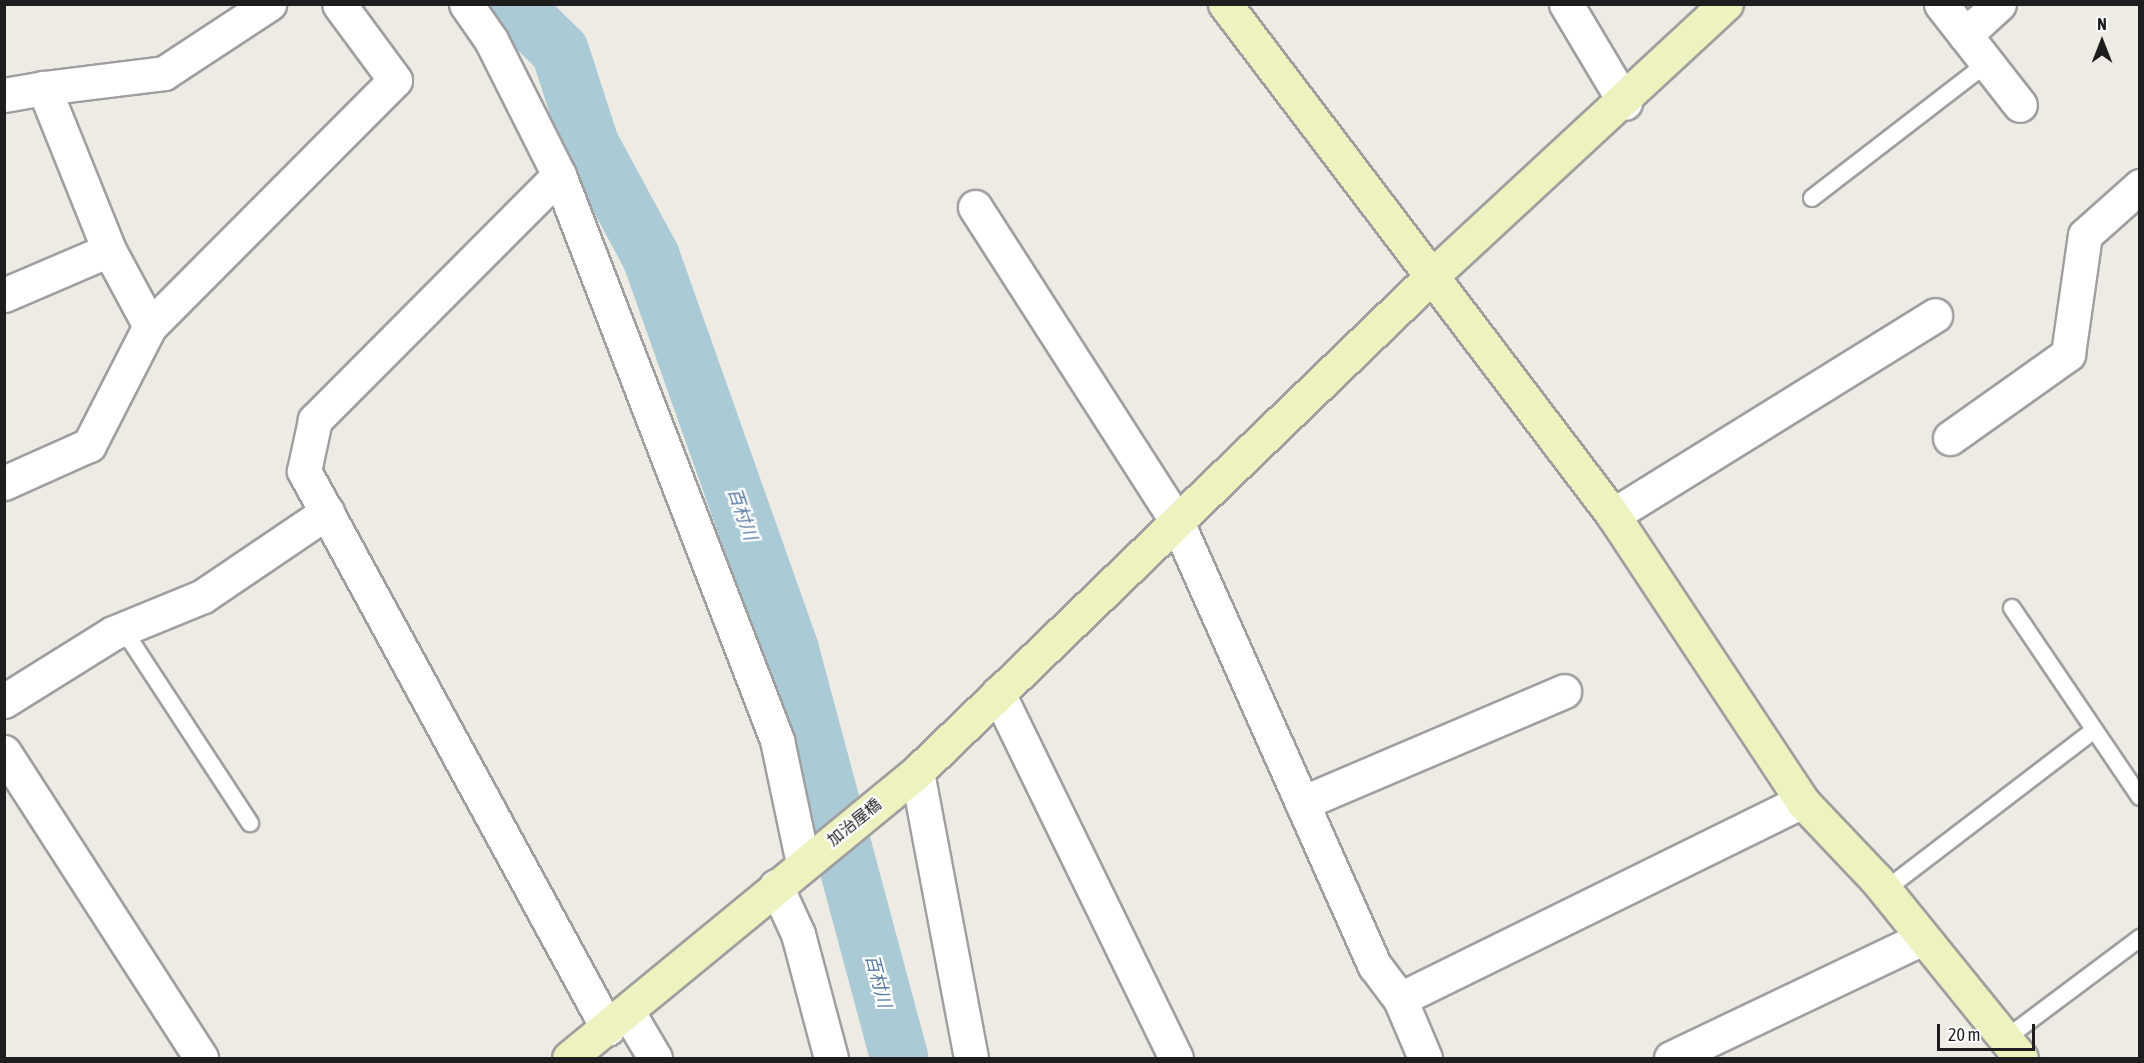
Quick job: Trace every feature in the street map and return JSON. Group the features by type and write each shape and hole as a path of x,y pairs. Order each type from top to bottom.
{"street":[{"path":"4,95 164,73 269,4"},
{"path":"4,483 88,445 150,326 395,80 339,4"},
{"path":"466,4 491,40 559,175 777,740 812,856"},
{"path":"1226,4 1434,274 1613,514 1802,801 1885,890 2013,1049"},
{"path":"1566,4 1625,103"},
{"name":"加治屋橋","path":"569,1059 618,1022 776,886 916,772 1434,274 1625,103 1726,4"},
{"path":"1941,4 2020,105"},
{"path":"1965,35 1999,4"},
{"path":"44,88 109,250 150,326"},
{"path":"559,175 315,420 304,471 618,1022 655,1059"},
{"path":"1950,438 2068,354 2085,236 2139,186"},
{"path":"975,207 1176,522 1375,966 1400,999 1425,1059"},
{"path":"4,295 109,250"},
{"path":"1613,514 1935,315"},
{"path":"4,701 123,629 203,596 327,512"},
{"path":"1302,803 1564,691"},
{"path":"998,693 1176,1059"},
{"path":"4,752 201,1059"},
{"path":"916,772 970,1059"},
{"path":"1400,999 1802,801"},
{"path":"776,886 798,934 831,1059"},
{"path":"1671,1059 1923,938"}],"lane":[{"path":"1812,198 1987,63"},
{"path":"2012,608 2139,797"},
{"path":"123,629 250,824"},
{"path":"1885,890 2094,730"},
{"path":"2013,1049 2139,938"}],"waterway":[{"name":"百村川","path":"512,4 560,51 590,144 651,257 790,650 899,1058"}]}
